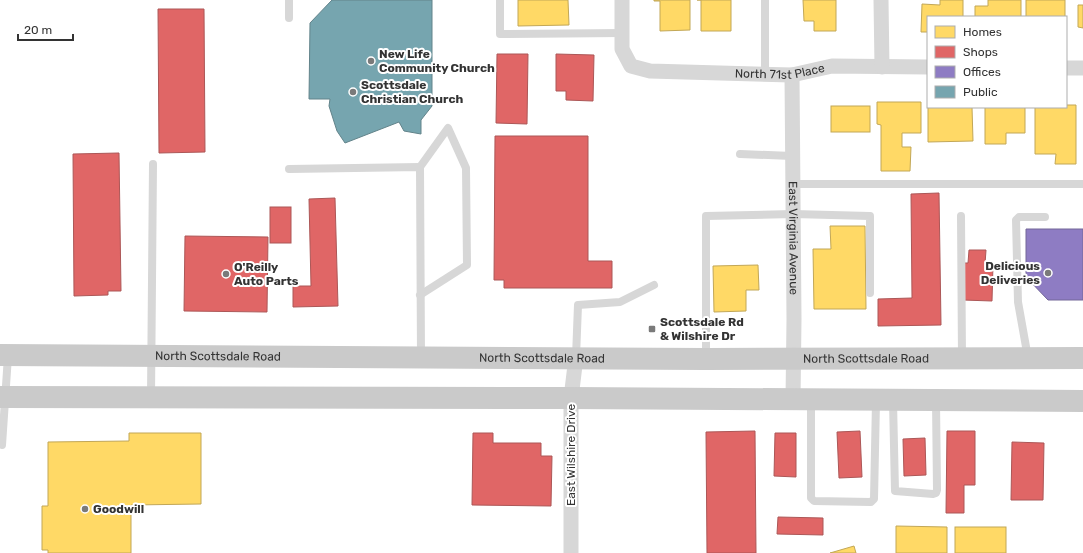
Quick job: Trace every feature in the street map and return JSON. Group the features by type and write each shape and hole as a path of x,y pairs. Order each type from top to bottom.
{"main road":[{"name":"North Scottsdale Road","path":"4,355 421,356 706,359 1083,358"},
{"path":"3,397 1083,401"}],"street":[{"path":"622,0 622,33"},
{"path":"881,0 882,67"},
{"name":"North 71st Place","path":"622,33 622,49 631,66 650,71 792,75 832,66 927,67"},
{"path":"1067,68 1083,68"},
{"name":"East Virginia Avenue","path":"792,75 794,359 802,400"},
{"name":"East Wilshire Drive","path":"571,553 571,398 576,357"}],"lane":[{"path":"289,0 289,18"},
{"path":"500,0 500,34 622,33"},
{"path":"765,0 765,74"},
{"path":"420,295 467,265 466,168 448,128 420,167 420,295 421,356"},
{"path":"740,154 792,156"},
{"path":"151,397 153,164"},
{"path":"289,169 420,167"},
{"path":"793,184 1083,184"},
{"path":"706,359 706,216 793,214 870,216 870,293"},
{"path":"961,216 962,359"},
{"path":"1028,358 1018,302 1016,220 1019,217 1045,217"},
{"path":"576,357 578,305 620,302 654,285"},
{"path":"2,445 4,355"},
{"path":"802,400 812,500 871,502 874,498 876,444 884,400"},
{"path":"884,400 895,491 933,494 936,493 937,490 936,401"}],"building: Homes":[{"path":"518,0 568,0 569,25 518,26"},
{"path":"654,0 690,0 690,30 660,31 660,1"},
{"path":"701,0 731,0 731,31 701,31"},
{"path":"803,0 836,0 836,31 814,31 814,21 804,21"},
{"path":"940,0 963,0 963,16 927,16 927,32 921,32 922,4 940,5"},
{"path":"988,0 1021,0 1021,16 975,16 975,6 988,6"},
{"path":"1026,0 1065,0 1065,16 1026,16"},
{"path":"1078,5 1083,5 1083,28 1078,27"},
{"path":"877,102 921,102 921,133 902,133 902,147 911,147 910,171 881,171 881,125 877,124"},
{"path":"1067,105 1076,105 1076,164 1055,164 1056,154 1035,154 1035,108 1067,108"},
{"path":"831,106 870,106 870,132 831,132"},
{"path":"928,108 972,108 973,141 928,142"},
{"path":"985,108 1025,108 1025,133 1006,133 1006,144 985,144"},
{"path":"830,226 865,226 866,309 814,309 813,249 831,249"},
{"path":"758,265 759,290 746,290 746,311 714,312 713,266"},
{"path":"129,433 201,433 201,504 131,505 131,553 48,553 48,550 42,550 42,506 48,506 48,442 129,441"},
{"path":"896,526 947,527 947,553 896,553"},
{"path":"955,527 1006,527 1006,553 955,553"},
{"path":"854,546 856,553 830,553"}],"building: Shops":[{"path":"158,9 204,9 205,152 159,153"},
{"path":"497,54 528,54 527,124 496,123"},
{"path":"556,54 594,55 593,101 566,100 566,91 556,91"},
{"path":"495,136 588,136 588,261 612,261 612,288 504,288 504,280 494,280"},
{"path":"119,153 121,291 108,291 108,295 74,296 73,154"},
{"path":"939,193 941,325 878,326 878,299 912,298 911,194"},
{"path":"335,198 338,306 293,307 293,286 311,286 309,199"},
{"path":"270,207 291,207 291,243 270,243"},
{"name":"O'Reilly Auto Parts","path":"185,236 268,237 267,312 184,311"},
{"path":"969,250 986,250 985,264 993,264 992,301 963,300 964,263 968,263"},
{"path":"755,431 756,553 707,553 706,432"},
{"path":"860,431 862,477 839,478 837,432"},
{"path":"947,431 975,431 975,485 964,485 964,513 946,513"},
{"path":"473,433 493,433 493,443 541,443 541,456 552,456 551,506 472,505"},
{"path":"775,433 796,433 796,477 774,476"},
{"path":"925,438 926,475 904,476 903,439"},
{"path":"1012,442 1044,443 1043,500 1011,500"},
{"path":"778,517 823,518 823,535 777,534"}],"building: Offices":[{"path":"1026,229 1083,229 1083,300 1048,300 1026,277"}],"building: Public":[{"name":"New Life Community Church","path":"332,0 432,0 432,106 421,120 421,134 404,131 399,122 345,143 337,131 329,106 330,99 309,99 310,23"}],"place":[{"name":"New Life Community Church","path":"371,61"},
{"name":"Scottsdale Christian Church","path":"353,92"},
{"name":"Delicious Deliveries","path":"1048,273"},
{"name":"O'Reilly Auto Parts","path":"226,274"},
{"name":"Scottsdale Rd & Wilshire Dr","path":"652,329"},
{"name":"Goodwill","path":"85,509"}]}
